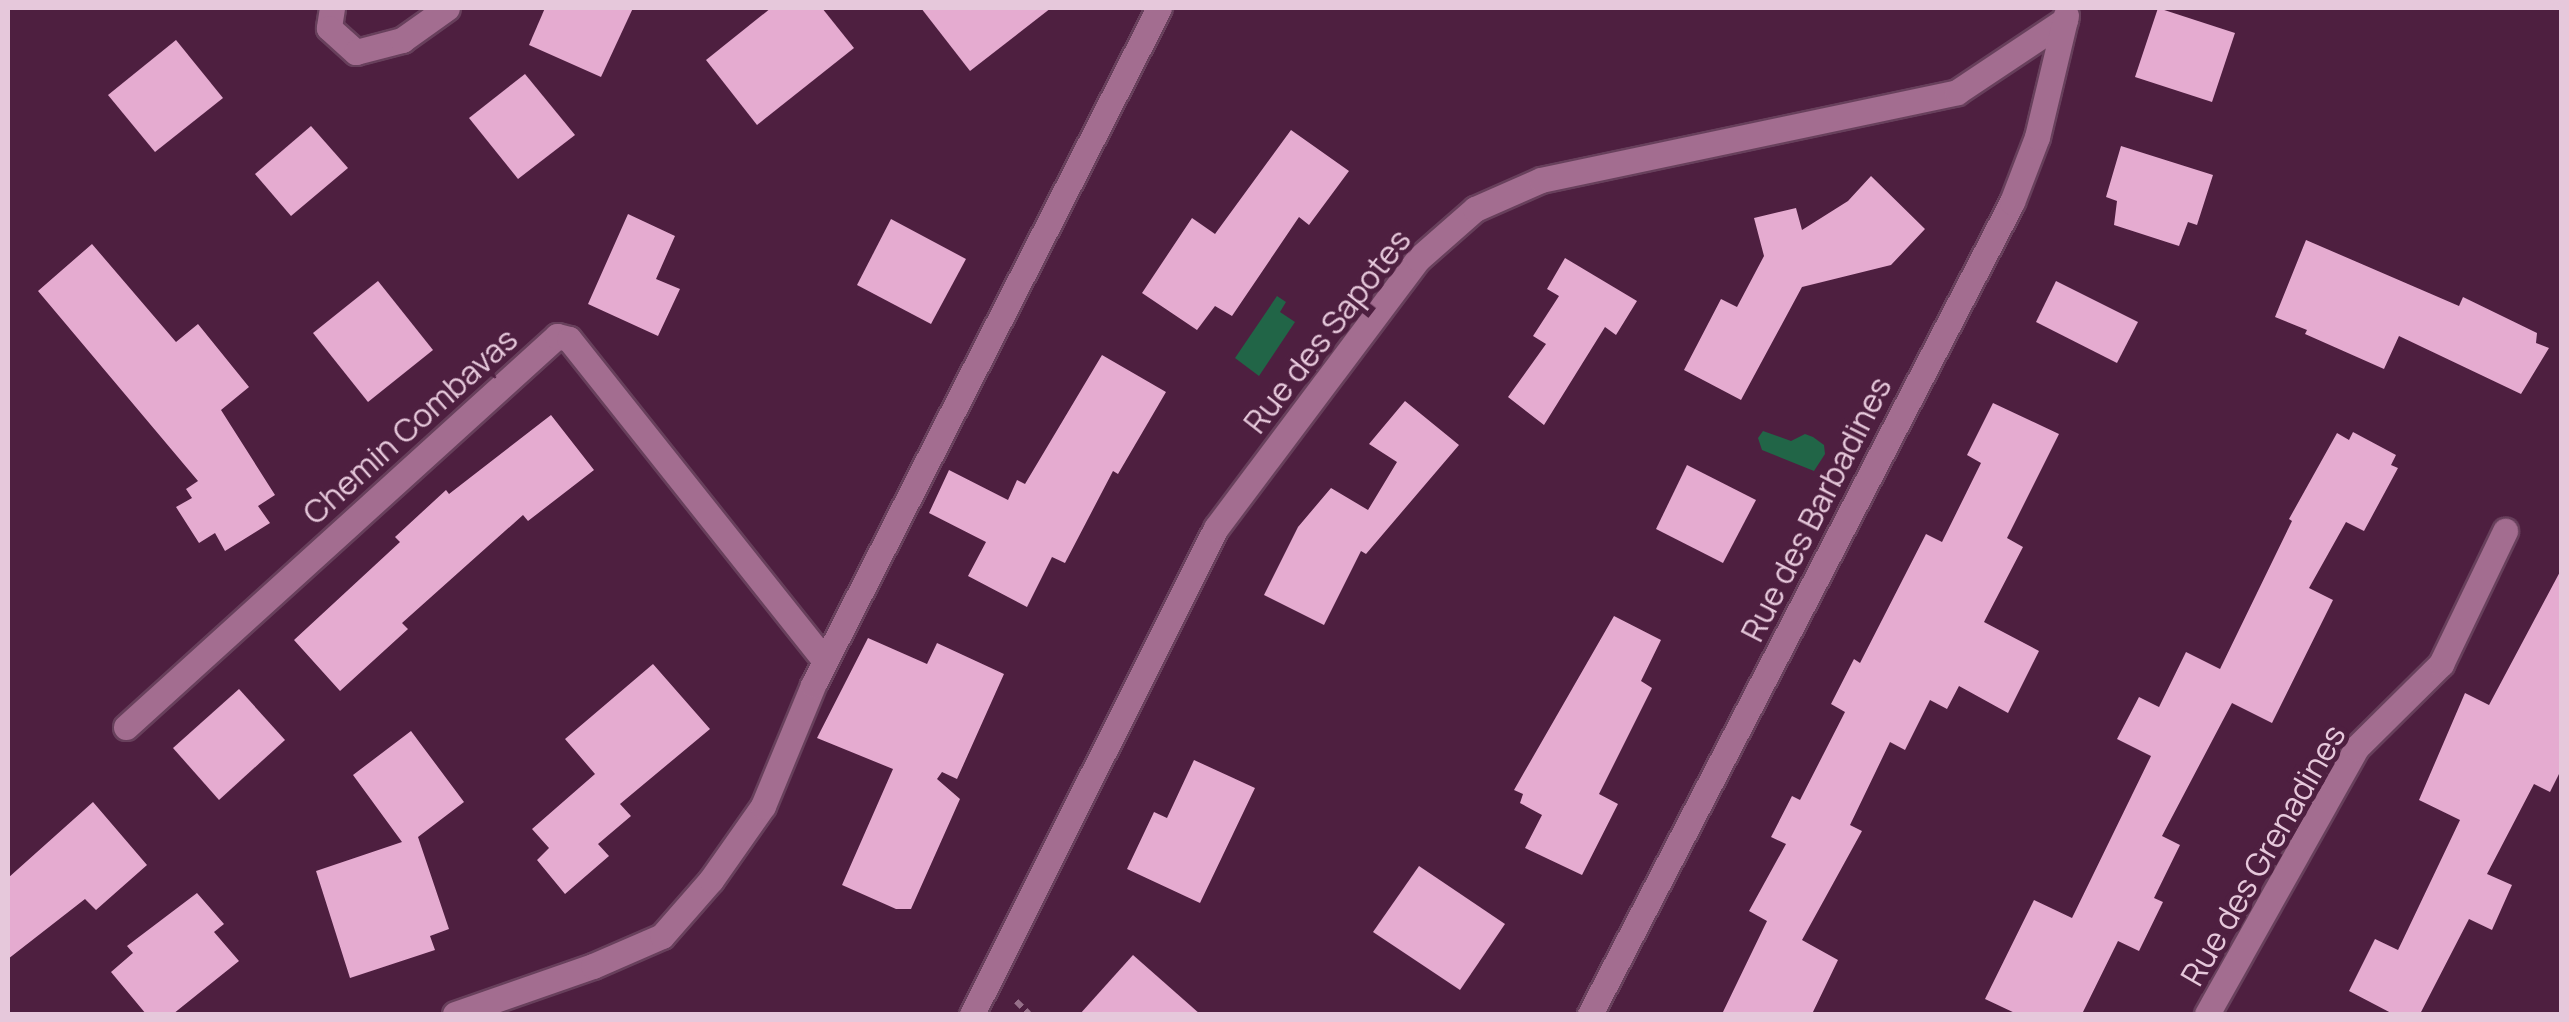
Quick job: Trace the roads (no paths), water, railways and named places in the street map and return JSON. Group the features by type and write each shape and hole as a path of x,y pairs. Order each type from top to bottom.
{"street":[{"path":"332,8 329,28 356,52 402,40 447,8"},
{"path":"456,1014 593,966 662,936 712,880 763,806 825,661 1159,8"},
{"name":"Rue des Sapotes","path":"972,1014 1216,528 1418,259 1475,209 1541,180 1958,92 2066,14"},
{"name":"Rue des Barbadines","path":"1590,1014 2012,202 2037,137 2066,14"},
{"name":"Chemin Combavas","path":"126,727 557,336 568,339 825,661"},
{"name":"Rue des Grenadines","path":"2207,1014 2356,748 2442,664 2505,531"}]}
